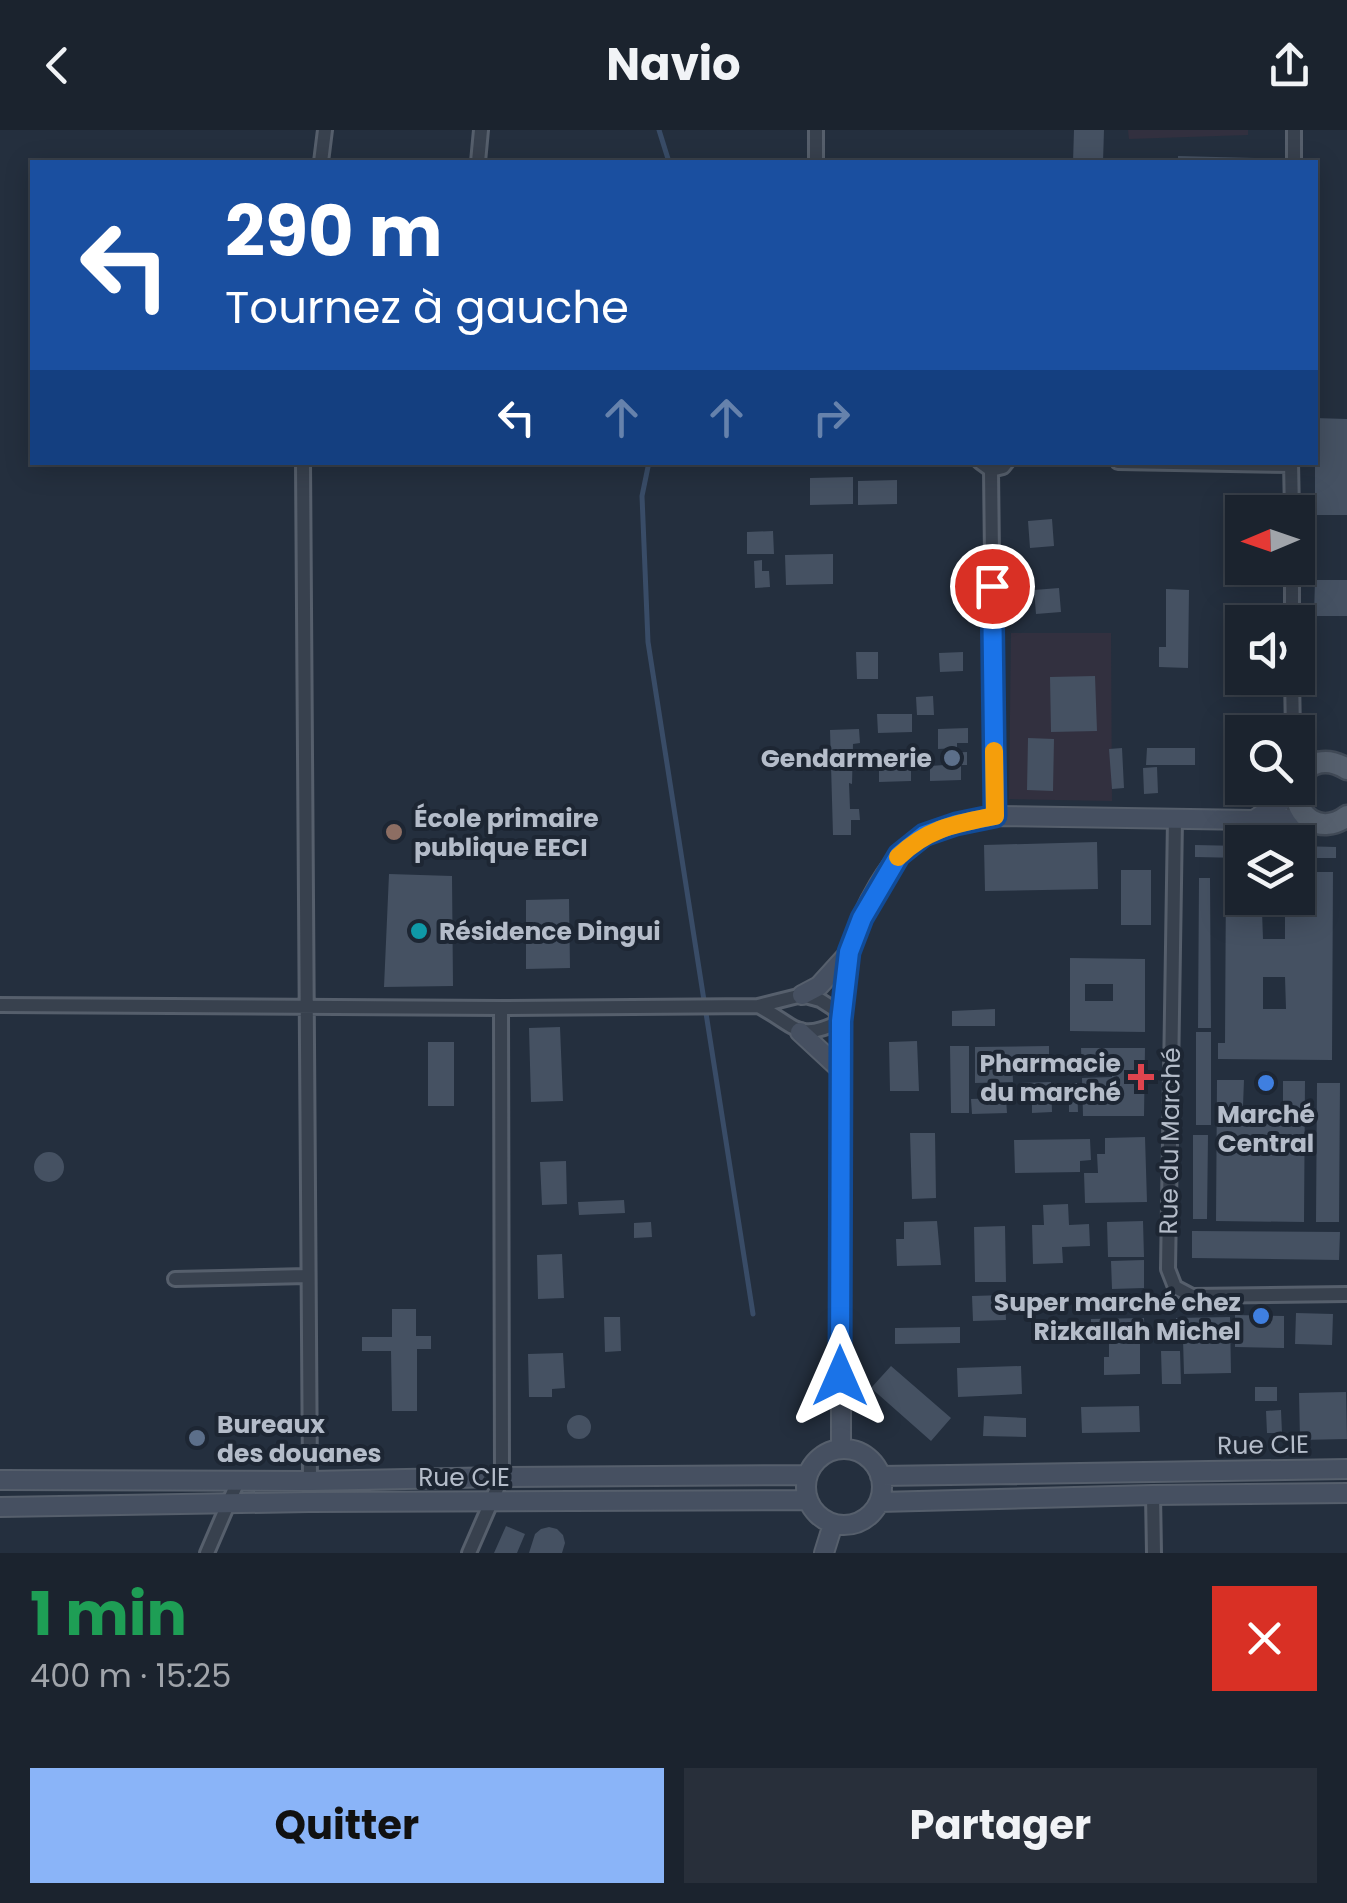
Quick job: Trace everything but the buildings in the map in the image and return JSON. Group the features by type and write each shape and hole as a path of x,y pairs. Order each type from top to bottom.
{"main road":[{"path":"1315,767 1324,761 1345,766"},
{"path":"1298,805 1307,818 1324,824 1345,822"}],"street":[{"path":"321,160 326,130"},
{"path":"478,160 480,130"},
{"path":"816,130 816,160"},
{"path":"1294,130 1294,160"},
{"path":"303,465 310,1481"},
{"path":"1291,465 1292,495"},
{"path":"985,466 995,816"},
{"path":"1253,820 1269,805"},
{"path":"841,1448 841,1021 849,952 862,918 899,855 924,835 995,816 1307,818"},
{"name":"Rue du Marché","path":"1175,819 1168,1270 1176,1288 1192,1296 1347,1294"},
{"path":"0,1004 306,1008 758,1006 819,986 849,952"},
{"path":"802,994 820,1000 841,1021"},
{"path":"758,1006 800,1032 841,1070"},
{"path":"469,1553 502,1477 501,1008"},
{"path":"800,1032 814,1033 841,1021"},
{"path":"175,1278 307,1276"},
{"path":"841,1448 858,1451 872,1461 882,1489 879,1502 868,1517 851,1525 833,1524 818,1515 808,1500 806,1488 807,1475 820,1457 841,1448"},
{"name":"Rue CIE","path":"880,1476 1347,1468"},
{"name":"Rue CIE","path":"0,1480 807,1475"},
{"path":"207,1553 238,1481"},
{"name":"Rue CIE","path":"879,1502 1347,1494"},
{"path":"1153,1495 1154,1553"},
{"name":"Rue CIE","path":"0,1507 808,1500"},
{"path":"824,1553 833,1524"}],"shaded area":[{"path":"1128,130 1248,130 1248,135 1129,139"},
{"path":"1011,633 1111,633 1112,801 1009,799"}],"waterway":[{"path":"659,130 668,160"},
{"path":"648,465 642,496 648,642 753,1314"}],"slow traffic":[{"path":"898,857 924,835 995,816 994,751"}],"place":[{"name":"Gendarmerie","path":"952,758"},
{"name":"École primaire publique EECI","path":"394,832"},
{"name":"Résidence Dingui","path":"419,931"},
{"name":"Pharmacie du marché","path":"1141,1077"},
{"name":"Marché Central","path":"1266,1083"},
{"name":"Super marché chez Rizkallah Michel","path":"1261,1316"},
{"name":"Bureaux des douanes","path":"197,1438"}],"route":[{"path":"840,1376 841,1021 849,952 862,918 899,855 924,835 995,816 992,586"}]}
